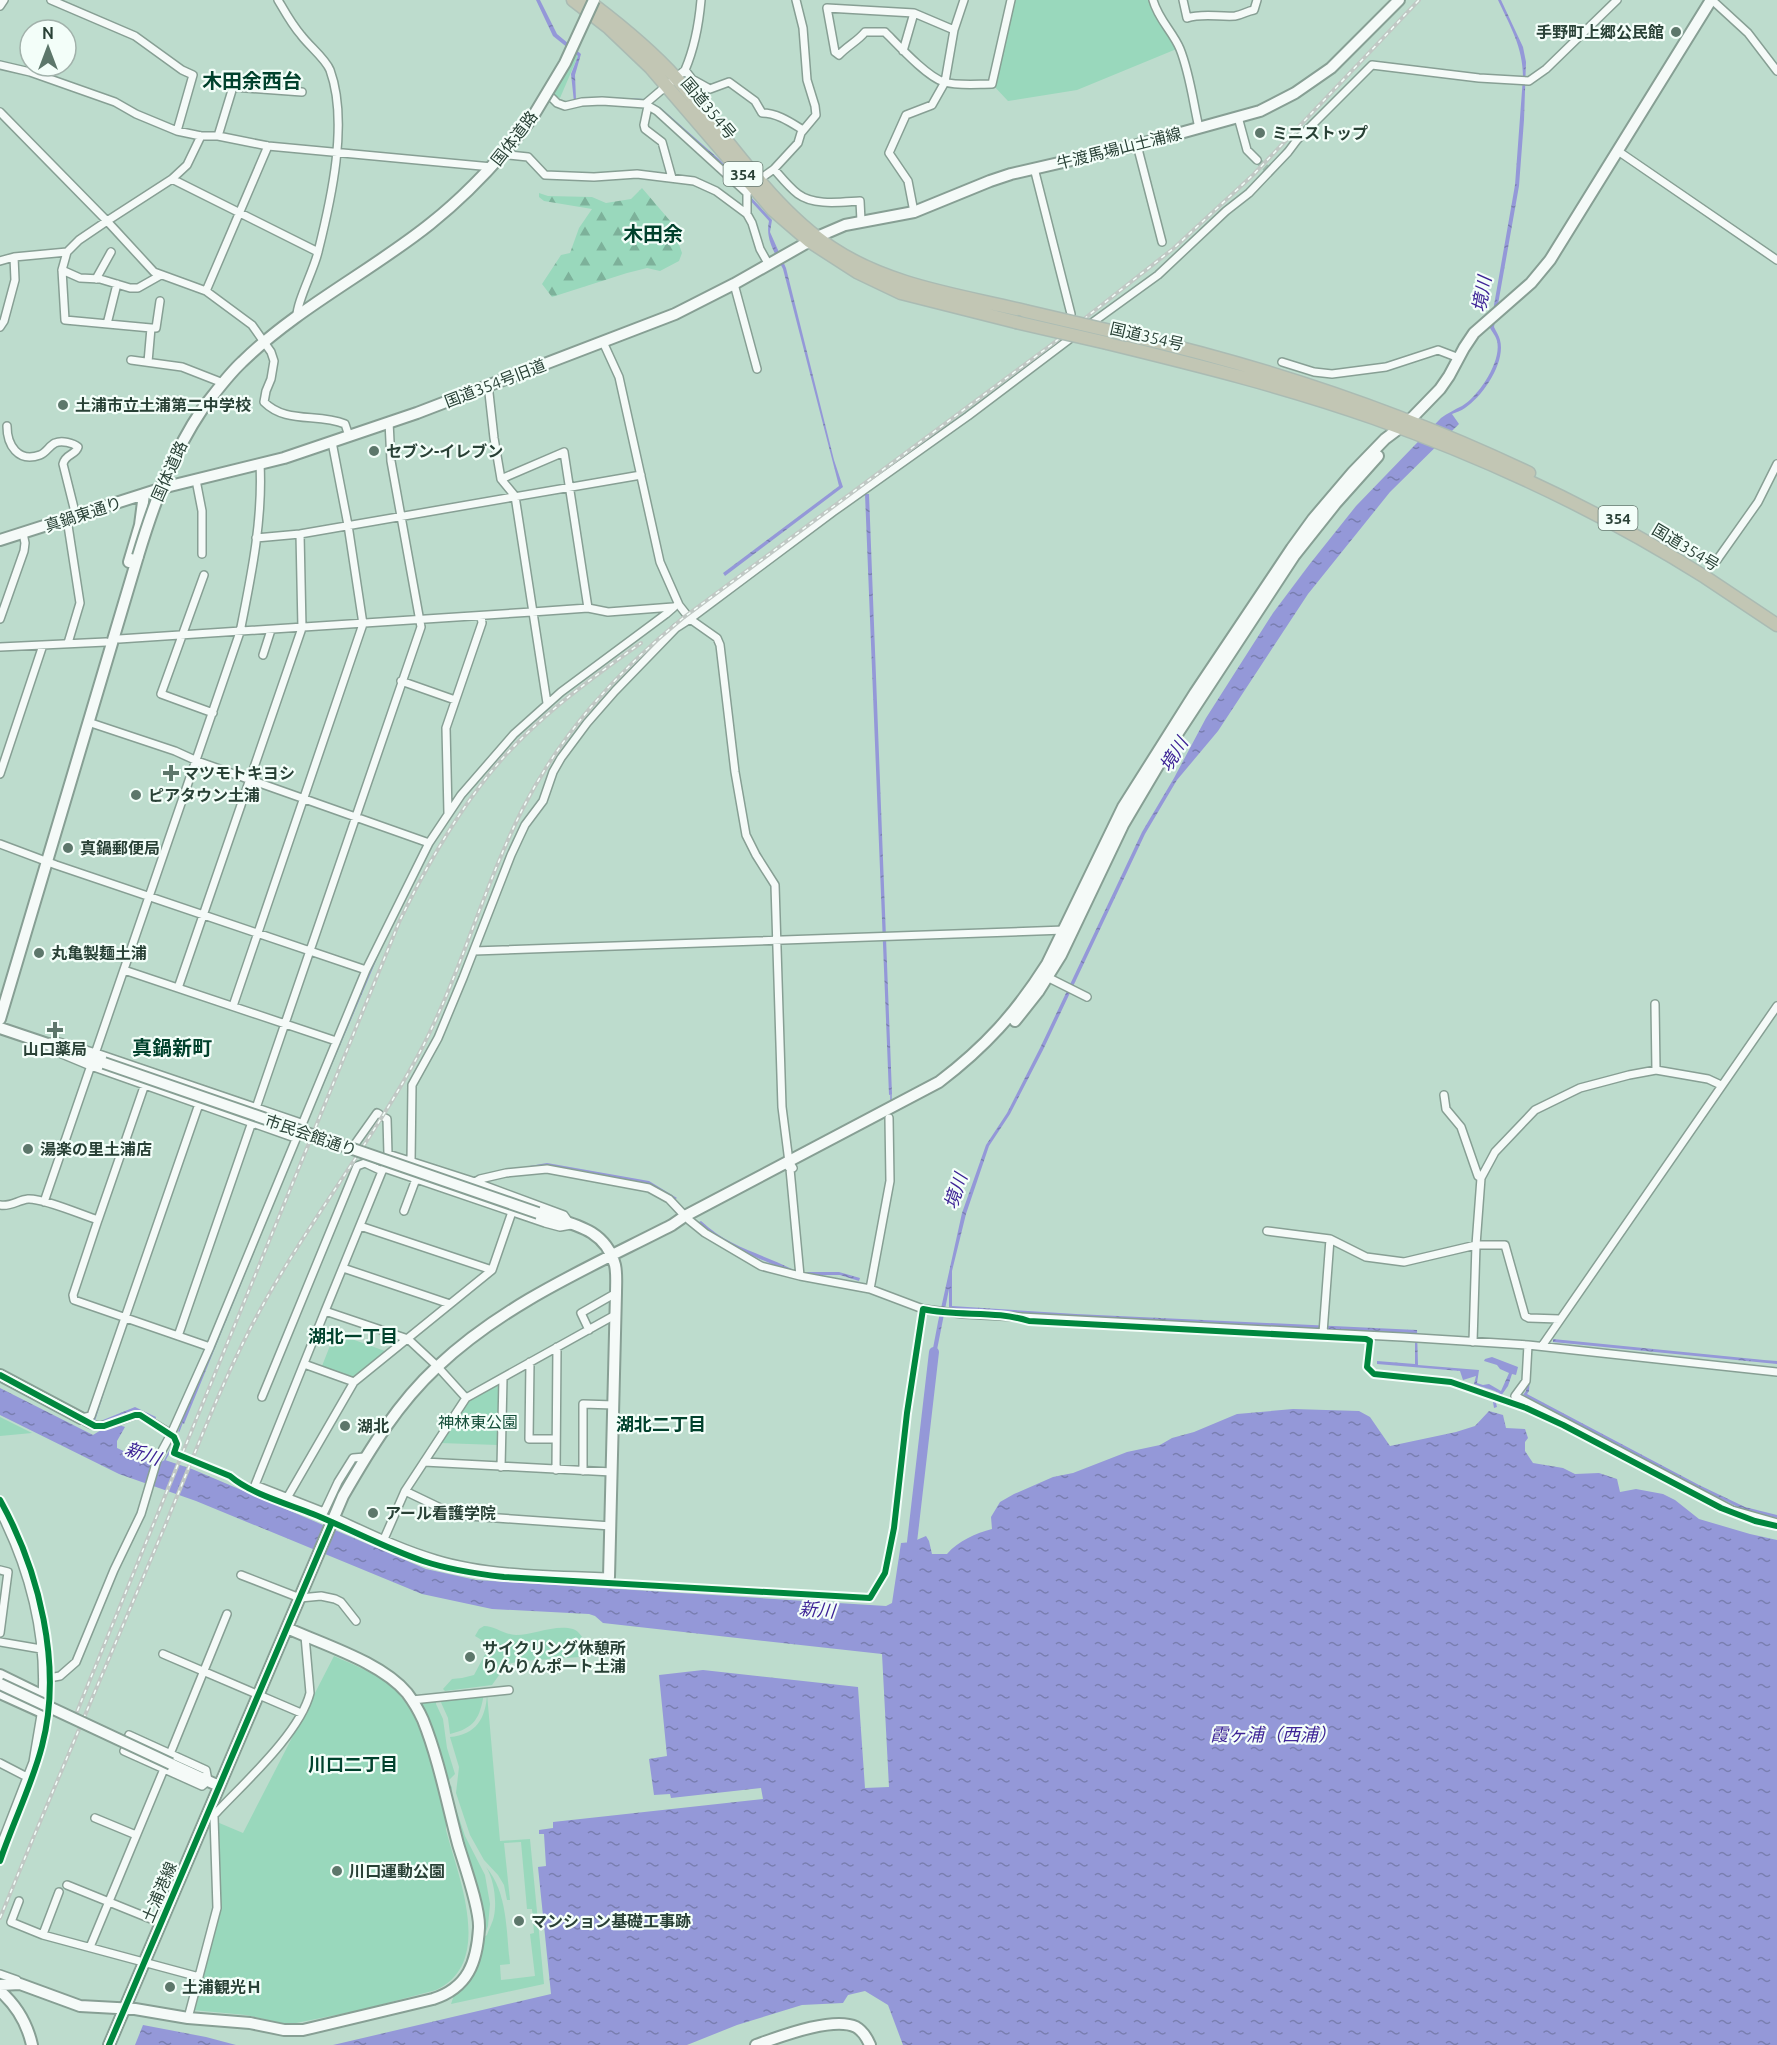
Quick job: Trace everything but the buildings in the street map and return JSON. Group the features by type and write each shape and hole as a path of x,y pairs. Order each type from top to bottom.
{"highway":[{"name":"国道354号","path":"573,0 629,45 676,78"},
{"name":"国道354号","path":"587,0 638,41 676,78 753,186 773,210 857,272 901,293 1270,384 1405,425"},
{"name":"国道354号","path":"813,239 894,279 1194,350 1281,376 1518,468 1614,516 1708,570 1777,615"},
{"name":"国道354号","path":"1447,441 1612,523 1704,577 1777,625"}],"street":[{"path":"0,6 4,0"},
{"path":"51,0 135,36 192,75 177,131"},
{"path":"278,0 298,33 329,68 339,109 337,153 318,252 313,271 296,310 297,317"},
{"name":"国体道路","path":"0,1019 138,556 165,476 186,434 203,408 242,361 297,317 432,223 492,167 532,118 565,63 594,0"},
{"path":"672,178 662,141 645,129 646,105 676,78 700,15 701,0"},
{"path":"747,214 753,186 774,170 798,143 803,130 816,115 807,80 803,28 796,0"},
{"path":"914,212 908,181 889,153 906,115 932,105 945,82 954,30 964,0"},
{"path":"954,30 914,13 827,8 835,52 839,55 865,32 885,32 933,77 945,82 992,84 1011,0"},
{"path":"1153,0 1161,21 1179,48 1187,71 1199,128"},
{"path":"1183,0 1187,18 1199,14 1209,17 1239,15 1254,10 1257,0"},
{"name":"牛渡馬場山土浦線","path":"813,239 861,220 914,212 990,181 1034,168 1137,145 1260,111 1280,102 1331,68 1399,0"},
{"path":"411,1162 412,1085 438,1038 525,825 543,801 553,772 561,758 587,723 676,628 1158,275 1226,211 1249,193 1372,65 1525,81 1546,69 1617,0"},
{"path":"789,1166 939,1082 970,1058 1002,1026 1034,985 1069,930 1123,825 1172,742 1294,556 1336,503 1444,383 1469,340 1532,283 1550,260 1712,0 1748,33 1777,71"},
{"path":"903,51 914,13"},
{"path":"0,65 30,72 115,102 136,114 177,131 201,136 218,136 268,146 492,167"},
{"path":"676,78 692,79 710,89 729,82 755,101 762,113 779,116 803,130"},
{"path":"218,136 233,87 302,92"},
{"path":"552,98 565,106 582,102 646,105 657,111 753,186"},
{"path":"0,112 107,220 146,264 161,276 206,291 252,325 265,342 274,361 264,402 277,413 335,420 345,424 349,436"},
{"path":"1238,117 1247,150 1257,160"},
{"path":"160,302 156,328 65,320 62,270 67,252 79,240 172,179 187,165 201,136"},
{"path":"1137,145 1162,242"},
{"path":"206,291 268,146"},
{"path":"1618,150 1777,260"},
{"path":"504,152 509,155 528,157 545,175 594,177 637,174 687,179 702,184 716,191 747,214 760,249 769,265"},
{"path":"1034,168 1071,314"},
{"path":"774,170 799,194 809,198 832,202 860,201 861,220"},
{"path":"172,179 318,252"},
{"name":"国道354号旧道","path":"166,487 260,464 332,442 576,353 675,314 769,265 813,239"},
{"path":"0,261 14,257 67,252"},
{"path":"96,279 111,252"},
{"path":"0,327 4,321 15,280 14,257"},
{"path":"62,270 80,278 96,279 130,288 138,288 161,276"},
{"path":"107,324 117,284"},
{"path":"734,284 757,369"},
{"path":"148,362 151,328"},
{"path":"603,342 618,377 660,562 676,606 690,619 711,632 720,645 732,752 746,835 775,885 782,1107 800,1276"},
{"path":"1282,362 1314,372 1332,374 1386,367 1437,350 1459,358"},
{"path":"131,360 182,367 223,383"},
{"path":"488,384 501,478 515,496 547,703"},
{"path":"256,1108 401,681 420,632 421,619 390,452 389,422"},
{"path":"7,426 8,442 16,452 23,456 39,455 55,443 69,443 78,447 65,458 63,464 80,603 68,643"},
{"path":"232,1006 363,624 348,525 332,442"},
{"path":"501,478 564,452 588,609"},
{"path":"44,1202 96,1060 124,970 240,632 256,538 261,488 260,464"},
{"path":"1717,560 1758,502 1777,464"},
{"path":"256,538 300,534 641,475"},
{"path":"196,480 202,511 202,554"},
{"path":"98,690 106,683 152,526 166,487"},
{"name":"真鍋東通り","path":"0,540 166,487"},
{"path":"144,494 140,525 88,702 88,722 429,843"},
{"path":"0,619 24,551 23,533"},
{"path":"178,988 302,628 300,534"},
{"path":"204,575 161,694 213,713"},
{"path":"119,639 532,612 588,609 609,612 676,606"},
{"path":"43,1679 60,1676 76,1662 114,1570 138,1523 157,1460 210,1347 366,970 429,843 448,813 483,768 514,734 547,703 676,606"},
{"path":"448,813 446,728 482,623 481,616"},
{"path":"263,655 271,630"},
{"path":"0,647 106,642"},
{"path":"0,774 43,645"},
{"path":"401,681 455,700"},
{"path":"0,844 366,970"},
{"path":"474,951 1069,930"},
{"path":"789,1166 889,1118 947,1084 980,1058 1052,980 1069,930"},
{"path":"124,970 336,1041"},
{"path":"1052,980 1086,996"},
{"path":"1655,1004 1656,1070"},
{"path":"1542,1346 1558,1319 1777,1006"},
{"name":"市民会館通り","path":"0,1028 593,1232 602,1240 611,1257"},
{"path":"96,1060 145,1084 295,1138"},
{"path":"96,1060 301,1123"},
{"path":"1473,1341 1481,1178 1495,1152 1535,1110 1580,1088 1656,1070 1708,1079 1721,1086"},
{"path":"145,1084 72,1298 210,1347"},
{"path":"1444,1095 1446,1109 1461,1127 1478,1176 1481,1178"},
{"path":"81,1418 90,1416 199,1104"},
{"path":"355,1144 377,1113 387,1119 388,1154 383,1170 255,1485 324,1512 345,1468 353,1458 366,1457"},
{"path":"870,1289 890,1181 889,1118"},
{"path":"178,1336 252,1122"},
{"path":"262,1397 357,1166 365,1163 560,1227 571,1225 564,1215 475,1182 388,1154"},
{"name":"土浦港線","path":"109,2045 343,1496 366,1457 402,1405 437,1366 484,1329 544,1289 789,1166"},
{"path":"475,1182 506,1173 547,1169 649,1188 669,1199 705,1233 761,1266 870,1289 930,1311 1473,1341 1542,1346 1777,1372"},
{"path":"404,1211 416,1179"},
{"path":"0,1205 12,1205 28,1199 44,1202 98,1221"},
{"path":"287,1498 354,1382 492,1270 512,1212"},
{"path":"360,1226 492,1270"},
{"path":"1267,1231 1330,1239 1366,1257 1404,1262 1476,1245 1505,1245 1525,1316 1558,1319"},
{"path":"1323,1333 1330,1239"},
{"path":"333,1520 435,1559 465,1566 492,1570 609,1577 616,1293 615,1269 611,1257"},
{"path":"343,1268 450,1304"},
{"path":"589,1330 581,1313 616,1293"},
{"path":"325,1311 408,1339 466,1398"},
{"path":"384,1539 405,1491 466,1398 615,1316"},
{"path":"1528,1345 1526,1381 1515,1396 1732,1510 1777,1523"},
{"path":"555,1470 557,1347"},
{"path":"530,1362 529,1439 556,1439"},
{"path":"304,1364 354,1382"},
{"path":"0,1374 86,1422 100,1427 140,1415 171,1434"},
{"path":"501,1467 503,1378"},
{"path":"583,1471 583,1404 614,1405"},
{"path":"424,1462 612,1472"},
{"path":"405,1491 455,1515 611,1526"},
{"path":"0,1512 12,1535 26,1572 35,1609 43,1679 42,1712 37,1743 27,1777 0,1847"},
{"path":"0,1570 8,1572 0,1633"},
{"path":"241,1575 300,1598 321,1596 335,1599 341,1602 356,1621"},
{"path":"90,1947 227,1614"},
{"path":"0,1985 20,1984 71,2004 122,2014 250,2023 284,2030 303,2030 433,1999 453,1991 465,1979 475,1956 479,1925 470,1882 433,1750 422,1719 406,1687 372,1666 287,1628"},
{"path":"188,2018 217,1908 215,1815 286,1737 301,1713 310,1693 305,1636"},
{"path":"0,1642 41,1649"},
{"path":"164,1654 301,1713"},
{"path":"0,1675 43,1696"},
{"path":"0,1684 219,1786"},
{"path":"412,1700 509,1690"},
{"path":"0,1692 42,1712"},
{"path":"129,1735 168,1762"},
{"path":"123,1751 168,1762"},
{"path":"0,1763 27,1777"},
{"path":"95,1818 136,1835"},
{"path":"67,1885 161,1923"},
{"path":"43,1934 59,1892"},
{"path":"19,1901 11,1922 43,1934 199,1977"},
{"path":"0,1974 17,1980 20,1984"},
{"path":"0,1991 22,2017 32,2045"},
{"path":"756,2045 783,2041 802,2030 834,2025 856,2027 864,2033 870,2045"}],"green space":[{"path":"1011,0 1153,0 1179,48 1077,90 1008,101 992,84"},
{"path":"576,54 578,56 560,98 553,95"},
{"path":"642,188 671,222 682,253 679,261 660,271 647,268 552,297 542,284 561,255 570,253 579,228 592,209 544,201 539,197 539,193 548,196 592,197 606,203 631,199"},
{"path":"335,1333 385,1351 353,1377 322,1366"},
{"name":"神林東公園","path":"496,1384 500,1386 498,1445 440,1443 468,1400"},
{"path":"0,1417 32,1433 0,1436"},
{"path":"484,1626 516,1635 559,1628 573,1629 586,1643 593,1643 594,1656 507,1664 492,1685 445,1691 443,1689 452,1679 474,1675 490,1645 475,1636"},
{"name":"川口運動公園","path":"334,1656 358,1666 388,1684 405,1702 414,1717 428,1751 446,1830 464,1894 468,1917 468,1940 464,1960 454,1977 436,1990 361,2010 296,2023 281,2023 246,2015 193,2010 219,1909 217,1822 243,1833"},
{"path":"484,1693 481,1709 475,1721 465,1729 450,1734 448,1718 439,1698"},
{"path":"487,1694 500,1841 530,1839 544,1984 451,2004 455,1992 460,1987 482,1925 414,1701 436,1698 436,1704 443,1719 447,1748 455,1774 447,1782 452,1787 451,1794 465,1836 485,1875 490,1904 488,1926 484,1937 493,1921 495,1910 493,1884 486,1867 493,1877 502,1900 510,1964 500,1965 501,1980 535,1976 530,1934 534,1933 532,1909 527,1909 521,1842 504,1843 510,1900 507,1900 504,1885 484,1860 470,1835 456,1793 459,1767 450,1737 467,1733 478,1724 482,1718"}],"water":[{"path":"536,0 540,0 557,34 581,54 575,75 576,99 602,97 645,99 661,108 751,191 750,196 772,220 770,232 786,268 834,460 843,487 725,576 723,573 839,486 783,269 768,234 769,221 748,198 648,104 574,102 571,74 578,56 553,36"},
{"path":"1498,0 1501,0 1523,47 1526,62 1519,186 1494,327 1500,338 1500,358 1492,378 1472,403 1452,414 1459,424 1390,492 1308,594 1218,731 1177,780 1145,834 1043,1050 1010,1114 989,1146 966,1214 952,1271 952,1306 1417,1330 1418,1365 1479,1370 1477,1383 1489,1384 1501,1391 1509,1373 1497,1365 1484,1361 1485,1359 1492,1357 1518,1367 1516,1375 1512,1374 1508,1386 1496,1403 1497,1407 1494,1408 1493,1402 1499,1393 1474,1384 1476,1376 1463,1380 1460,1371 1377,1364 1377,1361 1415,1364 1415,1333 984,1313 949,1309 949,1289 934,1365 930,1364 962,1213 986,1145 1007,1113 1040,1048 1142,832 1206,718 1273,613 1356,506 1441,418 1469,401 1493,368 1498,349 1490,328 1515,185 1523,77 1518,46"},
{"path":"865,494 869,494 892,1094 889,1095"},
{"path":"379,947 381,949 184,1424 181,1422 192,1392"},
{"path":"547,1163 649,1181 677,1198 674,1200 648,1184 578,1170 547,1167 481,1177 478,1175"},
{"path":"701,1221 734,1244 794,1270 839,1272 860,1278 859,1281 840,1275 794,1274 720,1239 697,1223"},
{"path":"124,1320 175,1336 173,1338 126,1323 95,1421 98,1422 135,1407 156,1417 155,1420 135,1410 101,1423 92,1422"},
{"path":"1553,1339 1777,1361 1777,1364 1553,1342"},
{"path":"1529,1351 1532,1352 1527,1394 1699,1485 1745,1507 1777,1515 1777,1518 1744,1510 1523,1395 1526,1391"},
{"name":"霞ヶ浦（西浦）","path":"0,1388 93,1435 112,1426 125,1427 117,1441 117,1448 154,1465 165,1460 192,1469 426,1569 476,1580 886,1606 892,1603 901,1543 912,1542 926,1536 932,1554 947,1554 968,1538 992,1529 991,1517 1000,1502 1014,1494 1053,1477 1073,1473 1127,1452 1160,1445 1172,1438 1194,1432 1237,1414 1293,1409 1359,1411 1370,1417 1390,1446 1475,1426 1489,1411 1503,1415 1506,1428 1525,1429 1528,1438 1525,1442 1525,1451 1533,1463 1563,1468 1575,1474 1599,1473 1617,1479 1620,1492 1636,1489 1663,1494 1675,1500 1699,1519 1777,1540 1777,2045 903,2045 888,2005 865,1991 848,1995 843,2003 802,2005 737,2025 687,2045 333,2045 551,1994 538,1867 546,1866 544,1834 539,1834 539,1830 553,1828 553,1822 763,1799 761,1788 671,1798 670,1794 654,1795 649,1759 667,1756 659,1675 703,1670 858,1687 865,1788 889,1787 882,1654 603,1623 589,1614 492,1609 422,1594 196,1501 119,1474 0,1415"},
{"path":"143,2025 206,2037 236,2045 135,2045"}],"waterway":[{"path":"891,1094 891,1100"},
{"name":"境川","path":"913,1554 912,1542 934,1352"},
{"path":"179,1431 182,1423"},
{"name":"新川","path":"165,1460 173,1445"}],"tunnel":[{"path":"1257,160 1266,168"}],"railway":[{"path":"0,1918 237,1356 291,1258 380,1120 421,1050 448,991 508,840 537,782 554,755 592,705 613,682 683,618 1051,345 1174,248 1254,174 1419,0"},
{"path":"74,1719 400,920 418,885 468,802 515,745 555,708 641,643"}],"cycle path":[{"path":"0,1375 95,1426 104,1426 140,1415 174,1437 177,1444 174,1453 230,1476 259,1493 409,1556 453,1569 504,1577 870,1598 885,1573 894,1528 907,1413 923,1309 1003,1316 1029,1321 1366,1339 1370,1341 1367,1367 1374,1374 1451,1382 1526,1408 1721,1508 1755,1521 1777,1526"},
{"path":"0,1500 14,1527 36,1588 44,1619 50,1684 48,1715 42,1746 0,1861"},
{"path":"109,2045 332,1522"}],"place":[{"name":"手野町上郷公民館","path":"1676,32"},
{"name":"ミニストップ","path":"1260,133"},
{"name":"土浦市立土浦第二中学校","path":"63,405"},
{"name":"セブン-イレブン","path":"374,451"},
{"name":"マツモトキヨシ","path":"171,773"},
{"name":"ピアタウン土浦","path":"136,795"},
{"name":"真鍋郵便局","path":"68,848"},
{"name":"丸亀製麺土浦","path":"39,953"},
{"name":"山口薬局","path":"55,1030"},
{"name":"湯楽の里土浦店","path":"28,1149"},
{"name":"湖北","path":"345,1426"},
{"name":"アール看護学院","path":"373,1513"},
{"name":"サイクリング休憩所 りんりんポート土浦","path":"470,1657"},
{"name":"川口運動公園","path":"337,1871"},
{"name":"マンション基礎工事跡","path":"519,1921"},
{"name":"土浦観光Ｈ","path":"170,1987"}],"district":[{"name":"木田余西台","path":"252,80"},
{"name":"木田余","path":"653,233"},
{"name":"真鍋新町","path":"172,1047"},
{"name":"湖北一丁目","path":"353,1336"},
{"name":"湖北二丁目","path":"661,1424"},
{"name":"川口二丁目","path":"353,1764"}]}
